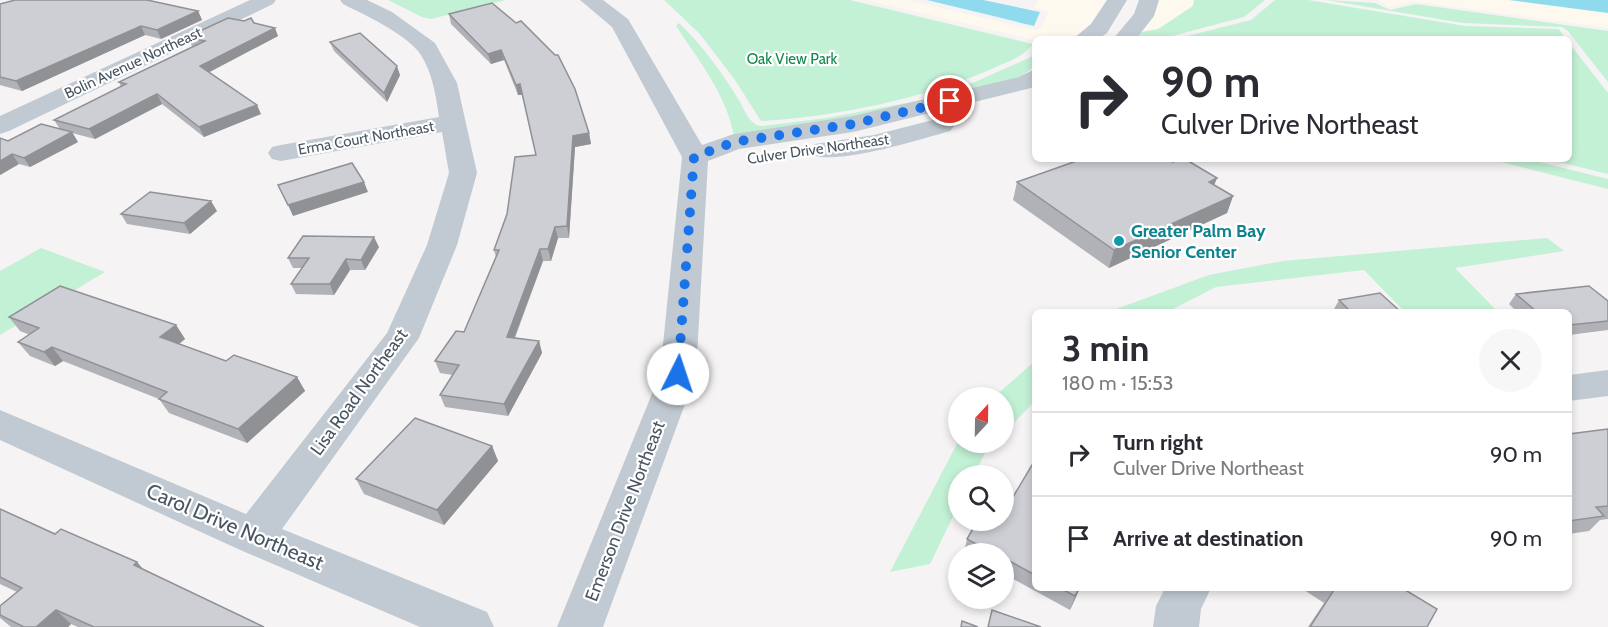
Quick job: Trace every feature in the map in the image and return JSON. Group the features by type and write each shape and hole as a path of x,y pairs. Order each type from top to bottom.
{"street":[{"name":"Bolin Avenue Northeast","path":"0,126 266,0"},
{"name":"Lisa Road Northeast","path":"253,536 402,338 442,245 463,173 445,83 427,48 385,16 350,0"},
{"path":"590,0 621,23 694,157"},
{"path":"1088,36 1099,28 1117,0"},
{"path":"1127,36 1144,16 1149,0"},
{"name":"Culver Drive Northeast","path":"694,157 734,142 853,124 1027,82 1032,78"},
{"name":"Culver Drive Northeast","path":"694,157 747,161 874,143 999,112 1032,99"},
{"name":"Erma Court Northeast","path":"281,153 452,123"},
{"name":"Emerson Drive Northeast","path":"580,627 678,374 694,157"},
{"path":"1572,388 1608,383"},
{"name":"Carol Drive Northeast","path":"0,424 253,536 471,627"},
{"path":"1176,627 1179,606 1187,591"}],"shaded area":[{"path":"867,0 907,0 1036,30 1042,27 1048,12 1034,7 1039,1 1035,0 1107,0 1090,25 1076,36 1032,36 1032,39"},
{"path":"1159,0 1194,0 1193,6 1158,30 1141,32 1153,18"},
{"path":"1378,0 1608,0 1608,28 1412,1 1388,7"}],"green space":[{"path":"388,0 506,0 431,19 422,17"},
{"name":"Oak View Park","path":"664,0 850,0 1032,45 1020,55 994,68 968,79 910,97 819,115 761,121 735,80 700,34"},
{"path":"1194,0 1265,0 1244,17 1172,36 1138,36 1141,32 1158,29 1193,6"},
{"path":"1275,0 1308,0 1465,26 1559,29 1564,36 1187,36 1251,20"},
{"path":"1326,0 1375,3 1390,10 1416,4 1608,31 1608,82 1567,30 1562,27 1463,23"},
{"path":"679,23 696,41 751,120 761,126 827,118 932,98 975,82 1032,56 1032,68 1020,77 850,118 734,136 718,92 676,26"},
{"path":"1572,47 1608,93 1608,174 1559,162 1572,162"},
{"path":"1502,162 1539,162 1608,179 1608,189"},
{"path":"1547,238 1564,251 1455,268 1495,309 1402,309 1364,270 1216,287 1173,309 1116,309 1209,275 1283,261"},
{"path":"41,248 105,272 0,335 0,271"},
{"path":"1032,364 1032,404 1014,423 1014,387 1005,387"},
{"path":"952,453 985,453 979,465 948,465 948,527 930,564 890,572"}],"water":[{"path":"927,0 983,0 1040,12 1034,26"},
{"path":"1509,0 1608,0 1608,13"}],"building":[{"path":"15,0 147,0 198,11 157,30 141,26 16,81 0,77 0,4"},
{"path":"492,3 516,23 521,21 555,55 558,55 575,89 589,133 573,136 567,226 555,227 548,249 540,249 507,337 539,341 504,404 440,395 459,365 435,361 456,331 464,332 499,250 494,250 507,214 515,157 536,155 520,84 516,85 501,50 488,54 449,14"},
{"path":"228,18 244,21 251,18 254,23 275,28 200,66 257,105 199,127 157,94 89,129 54,120 126,84 119,82 205,41 187,37"},
{"path":"360,33 397,66 384,93 330,42"},
{"path":"41,124 72,132 24,158 12,154 0,161 0,138 8,141"},
{"name":"Greater Palm Bay Senior Center","path":"1074,162 1190,162 1217,178 1209,182 1233,196 1114,250 1017,182"},
{"path":"352,163 364,182 288,205 278,185"},
{"path":"150,192 211,201 184,223 121,214"},
{"path":"303,236 374,237 361,260 346,259 330,284 291,284 309,258 288,258"},
{"path":"60,286 176,325 160,337 226,361 234,355 297,377 238,429 159,399 167,392 52,347 44,352 18,342 39,328 9,317"},
{"path":"1589,286 1608,301 1608,321 1572,325 1572,309 1534,309 1516,294"},
{"path":"1380,293 1398,309 1348,309 1339,300"},
{"path":"415,418 492,446 437,510 356,479"},
{"path":"1608,429 1608,506 1596,507 1604,516 1572,521 1572,434"},
{"path":"1032,465 1032,573 1014,563 1014,543 974,543 967,539 972,531 1014,531 1014,495"},
{"path":"0,509 55,534 61,529 137,562 134,565 264,627 94,627 56,610 36,627 24,627 0,615 0,606 22,588 0,577"},
{"path":"1066,591 1078,591 1075,596"},
{"path":"1333,591 1407,591 1437,609 1427,627 1310,627"},
{"path":"992,610 1041,627 988,627"},
{"path":"962,621 978,627 961,627"}],"place":[{"name":"Greater Palm Bay Senior Center","path":"1119,241"}],"route":[{"path":"678,374 694,157 734,142 853,124 950,101"}]}
